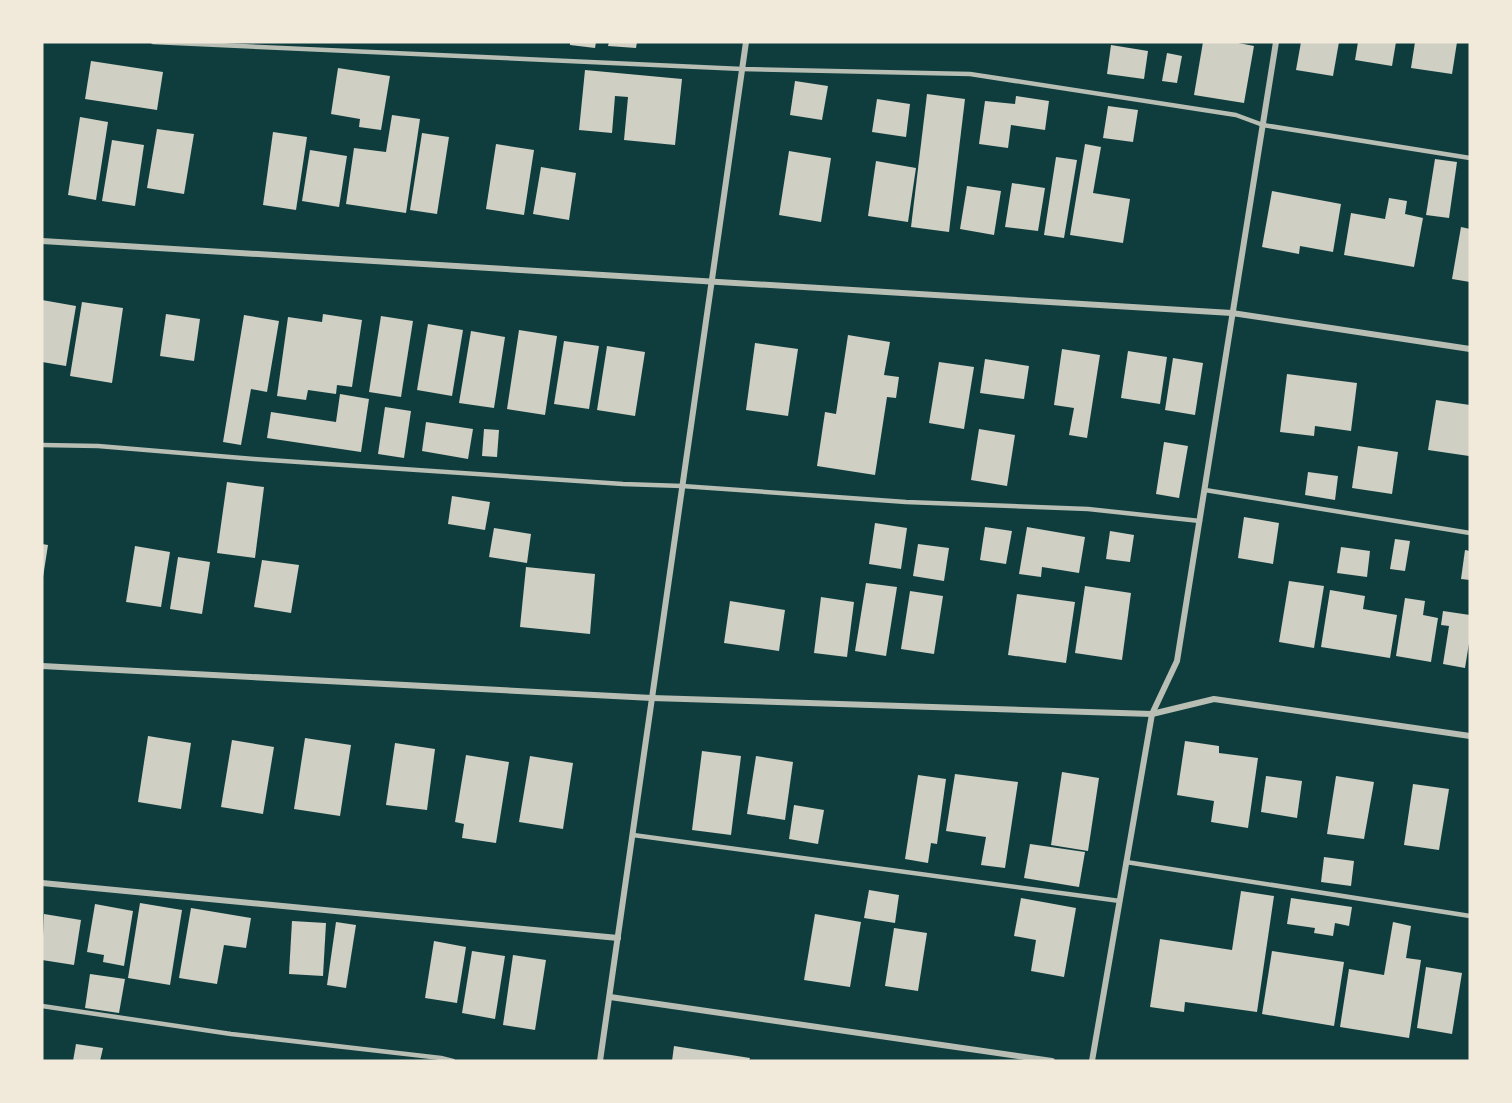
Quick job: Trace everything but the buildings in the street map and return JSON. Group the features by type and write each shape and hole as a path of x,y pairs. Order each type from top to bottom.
{"street":[{"path":"600,1061 746,42"},
{"path":"1092,1061 1152,714 1177,661 1276,42"},
{"path":"42,241 1232,313 1470,349"},
{"path":"42,666 652,698 1152,714 1214,699 1470,736"},
{"path":"42,883 618,938"},
{"path":"609,997 1052,1061"}],"lane":[{"path":"153,42 742,69 970,74 1236,115 1263,125 1470,158"},
{"path":"42,445 98,446 254,459 906,502 1088,509 1200,521"},
{"path":"1205,490 1470,532"},
{"path":"633,835 1120,901"},
{"path":"1126,862 1470,916"},
{"path":"42,1006 231,1034 453,1061"}]}
